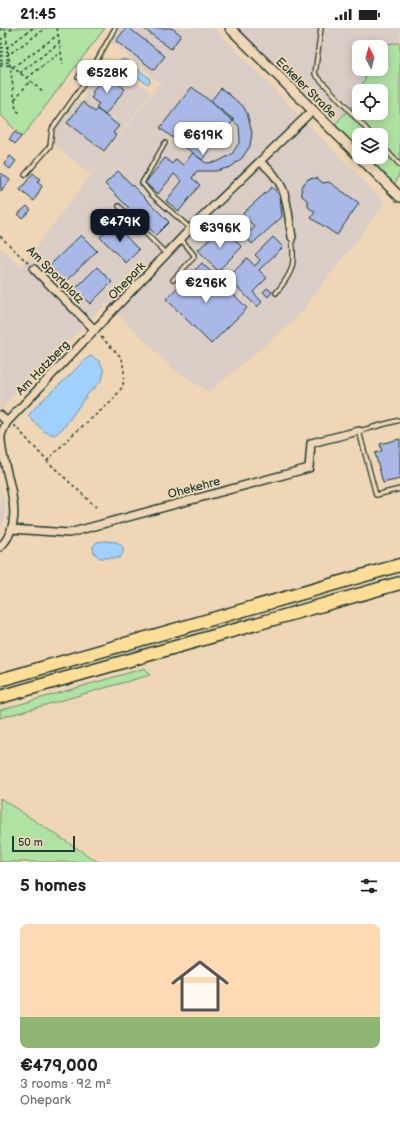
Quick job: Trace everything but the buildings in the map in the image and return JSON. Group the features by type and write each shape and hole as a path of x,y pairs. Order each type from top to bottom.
{"highway":[{"path":"0,680 400,565"},
{"path":"0,697 400,583"}],"street":[{"name":"Eckeler Straße","path":"230,28 400,197"},
{"name":"Ohepark","path":"95,330 181,239 312,111"},
{"path":"260,162 273,171 282,184 292,237"},
{"name":"Am Sportplatz","path":"34,269 95,330"},
{"name":"Am Hatzberg","path":"0,547 11,528 13,511 11,494 1,449 1,435 7,422 95,330"},
{"path":"0,415 7,422"},
{"name":"Ohekehre","path":"11,528 69,533 309,468 311,443 359,431"}],"lane":[{"path":"25,175 50,146 52,129 83,85 115,28"},
{"path":"321,28 315,74 365,128"},
{"path":"165,143 142,183 152,195 191,229"},
{"path":"388,152 400,165"},
{"path":"119,206 167,254"},
{"path":"276,293 291,275 294,253 292,237"},
{"path":"173,280 194,258 194,255 181,239"},
{"path":"400,420 359,431 376,495 400,489"}],"path":[{"path":"0,31 4,28 6,34 16,110 20,113"},
{"path":"6,34 13,28"},
{"path":"0,48 7,47 33,28"},
{"path":"0,56 8,55 46,28"},
{"path":"57,28 62,65"},
{"path":"13,67 58,35"},
{"path":"0,39 6,38"},
{"path":"0,44 7,43"},
{"path":"20,73 59,43"},
{"path":"0,52 8,51"},
{"path":"27,78 61,52"},
{"path":"0,60 9,59"},
{"path":"0,63 10,64 44,92"},
{"path":"0,66 10,64"},
{"path":"15,99 30,81"},
{"name":"Am Sportplatz","path":"0,236 34,269"},
{"path":"48,462 70,436 112,401 123,386 124,371 122,358 95,330"},
{"path":"7,422 17,426 48,462 96,507"}],"shaded area":[{"path":"119,28 214,28 385,203 296,319 209,392 172,368 107,303 4,405 0,412 0,247 21,267 160,83 111,41"},
{"path":"236,28 400,28 400,43 388,44 388,40 352,40 352,76 366,76 363,84 352,84 352,106 330,129"},
{"path":"105,62 111,65 116,63 117,67 151,92 90,174 57,147 54,143 55,129 77,100 81,103 84,100 87,87 93,77 96,78"},
{"path":"0,484 5,506 5,518 0,531"}],"green space":[{"path":"0,28 105,28 22,137 0,114"},
{"path":"400,43 400,173 392,189 366,164 388,164 388,128 352,128 352,150 330,129 352,106 352,120 388,120 388,84 363,84 366,76 388,76 388,44"},
{"path":"145,668 150,675 0,718 0,710"},
{"path":"0,798 98,862 0,862"}],"water":[{"path":"124,59 149,78 150,82 148,84 126,70 121,63 121,60"},
{"path":"91,356 100,362 104,371 102,380 87,395 65,426 55,435 45,432 28,416 83,361"},
{"path":"97,542 117,542 123,547 123,553 119,558 100,558 94,553 93,546"}]}
